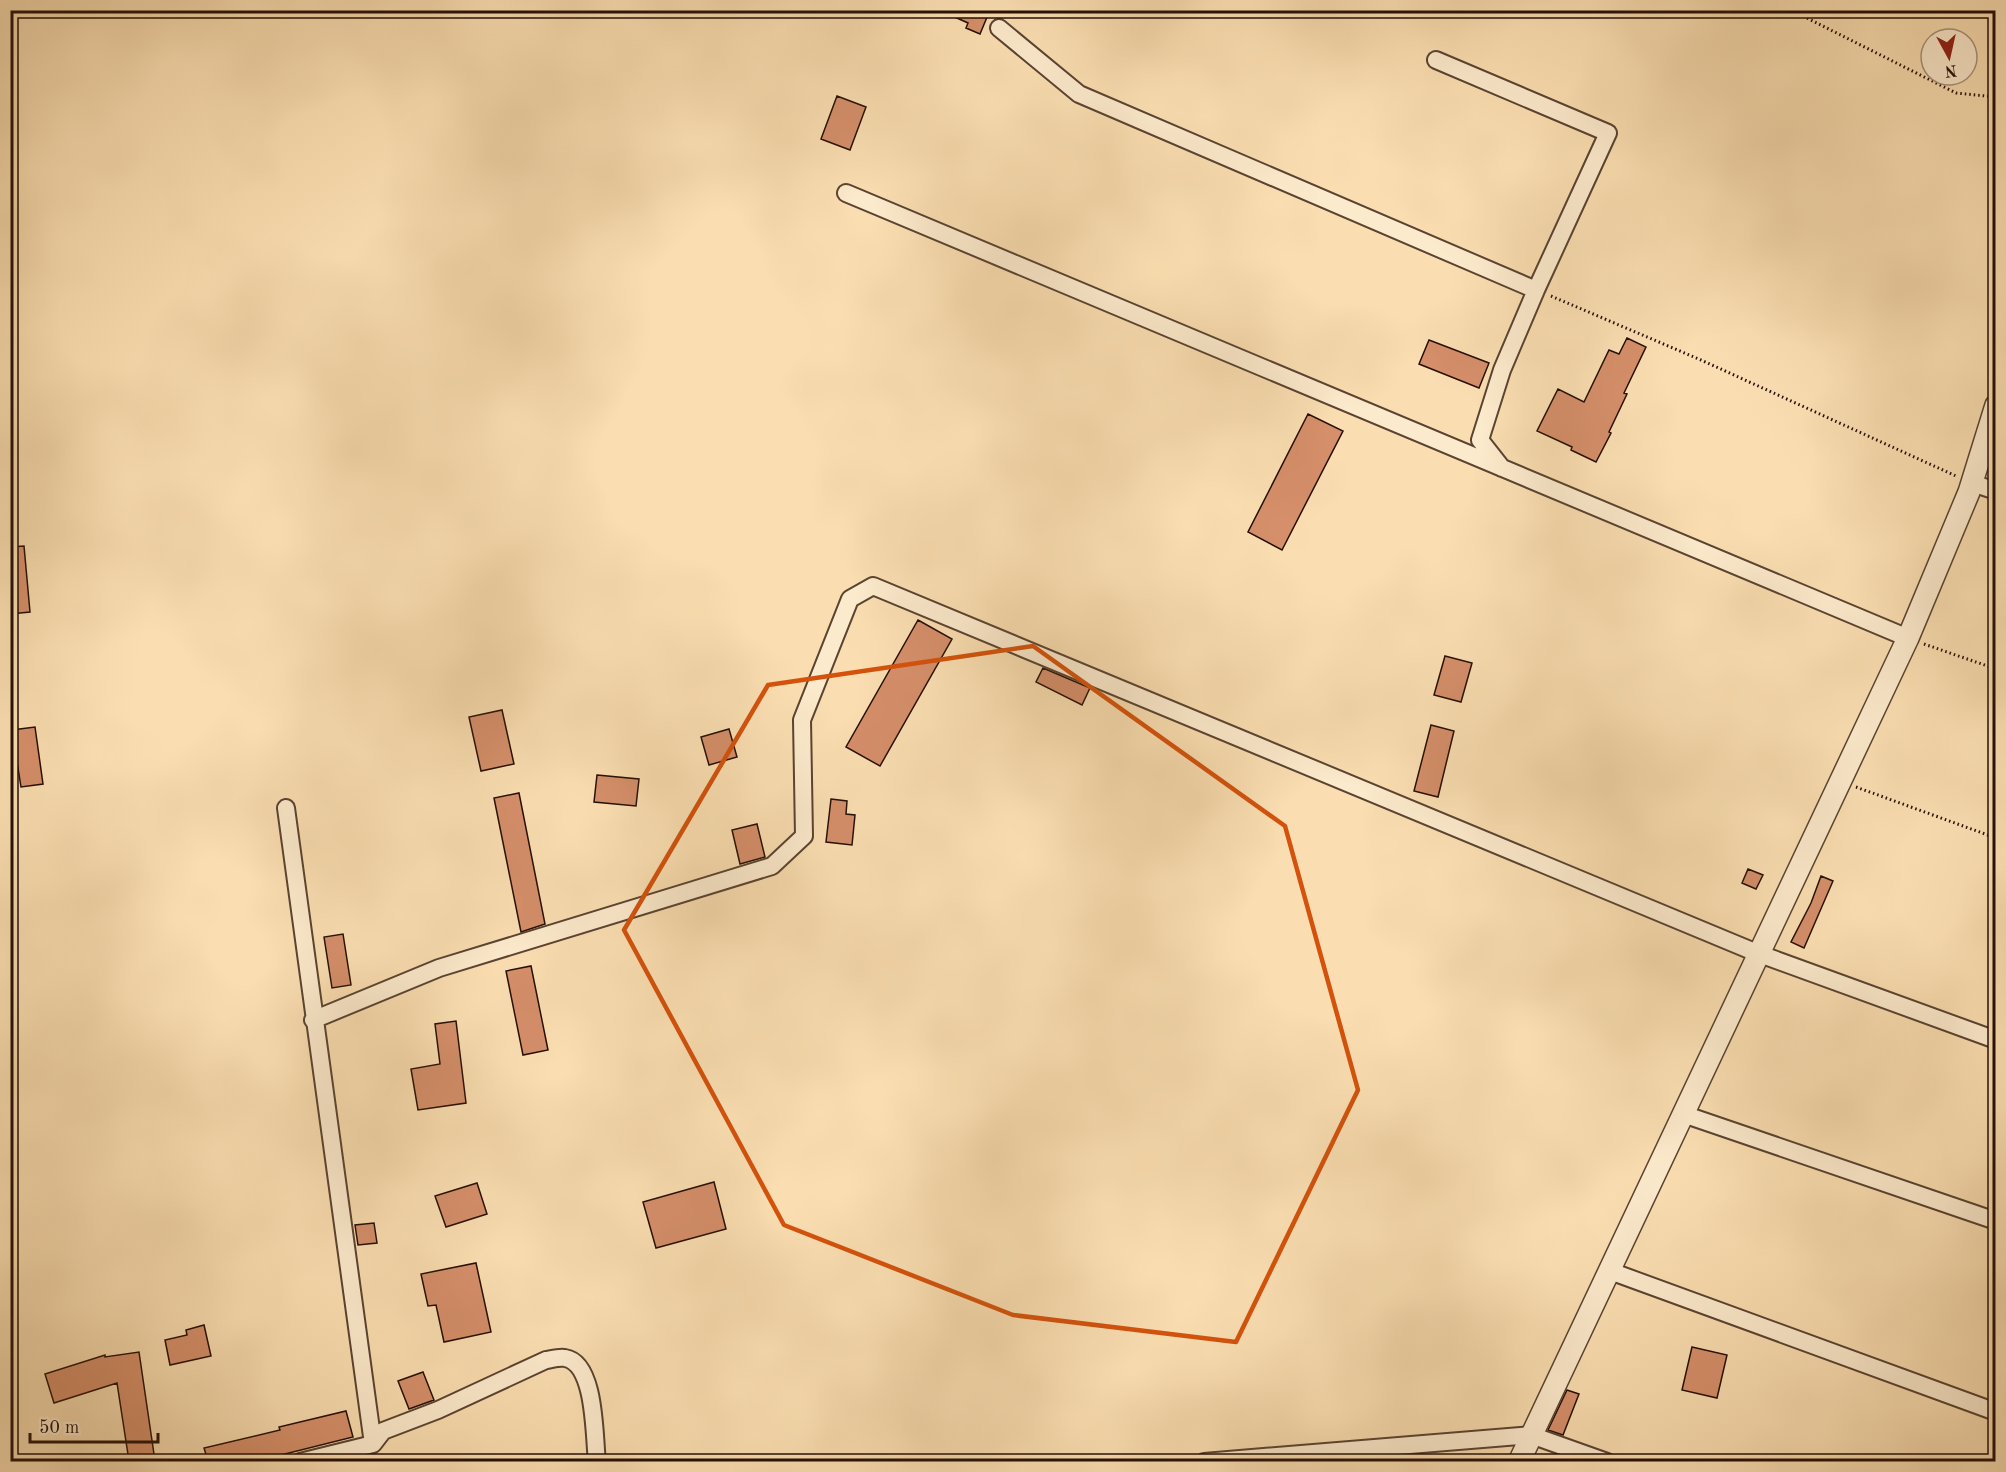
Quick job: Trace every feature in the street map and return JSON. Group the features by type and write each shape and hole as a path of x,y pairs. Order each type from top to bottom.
{"street":[{"path":"999,28 1078,94 1536,290"},
{"path":"1436,60 1608,133 1502,370 1480,440 1503,469"},
{"path":"846,194 1908,638"},
{"path":"1519,1461 1757,953 1908,638 1972,483 1995,405"},
{"path":"1972,483 1995,491"},
{"path":"314,1020 439,968 772,866 804,836 802,720 850,599 873,586 1757,953 1995,1040"},
{"path":"286,808 373,1444"},
{"path":"1683,1114 1995,1221"},
{"path":"1610,1271 1995,1412"},
{"path":"300,1461 373,1444 383,1431 438,1410 546,1360 565,1357 574,1361 585,1373 590,1390 597,1461"},
{"path":"1204,1461 1531,1435 1607,1461"}],"path":[{"path":"1791,10 1956,93 1995,97"},
{"path":"1536,290 1701,360 1972,483"},
{"path":"1908,638 1995,669"},
{"path":"1856,787 1995,838"}],"highlighted area":[{"path":"1033,646 1285,826 1358,1090 1236,1342 1013,1315 784,1225 624,930 768,685"}],"building":[{"path":"939,10 990,10 980,34 966,28 968,23"},
{"path":"837,96 866,107 850,150 821,139"},
{"path":"1627,338 1646,347 1624,393 1627,394 1609,432 1611,433 1596,462 1571,450 1572,447 1537,431 1558,389 1584,402 1609,350 1619,354"},
{"path":"1429,340 1489,363 1479,388 1419,364"},
{"path":"1308,414 1343,431 1282,550 1248,532"},
{"path":"24,546 30,612 10,614 10,547"},
{"path":"918,620 952,639 880,766 846,747"},
{"path":"1445,656 1472,663 1461,702 1434,695"},
{"path":"1043,668 1090,688 1082,705 1036,682"},
{"path":"502,710 514,764 481,771 469,717"},
{"path":"1431,725 1454,731 1438,797 1414,791"},
{"path":"35,727 43,784 21,787 12,730"},
{"path":"729,729 737,757 709,765 701,737"},
{"path":"597,775 639,779 636,806 594,802"},
{"path":"519,793 545,924 521,932 494,798"},
{"path":"831,799 847,801 846,814 855,815 852,845 826,842"},
{"path":"757,824 765,857 740,864 732,830"},
{"path":"1748,869 1763,875 1756,889 1742,883"},
{"path":"1821,876 1833,881 1804,948 1791,942 1811,903"},
{"path":"343,934 351,985 332,988 324,937"},
{"path":"531,966 548,1050 523,1055 506,971"},
{"path":"456,1021 466,1103 418,1110 411,1069 440,1064 435,1024"},
{"path":"714,1182 726,1229 656,1248 643,1202"},
{"path":"477,1183 487,1214 446,1227 435,1196"},
{"path":"374,1223 377,1243 358,1245 355,1225"},
{"path":"476,1263 491,1332 444,1342 436,1305 428,1306 421,1274"},
{"path":"204,1325 211,1356 170,1365 165,1340 187,1335 186,1330"},
{"path":"1692,1347 1727,1355 1717,1398 1682,1390"},
{"path":"139,1352 155,1461 129,1461 117,1383 54,1403 45,1374 105,1355 105,1357"},
{"path":"423,1372 434,1400 409,1409 398,1381"},
{"path":"1567,1390 1579,1394 1563,1435 1548,1430"},
{"path":"346,1411 353,1437 257,1461 208,1461 204,1448"}]}
